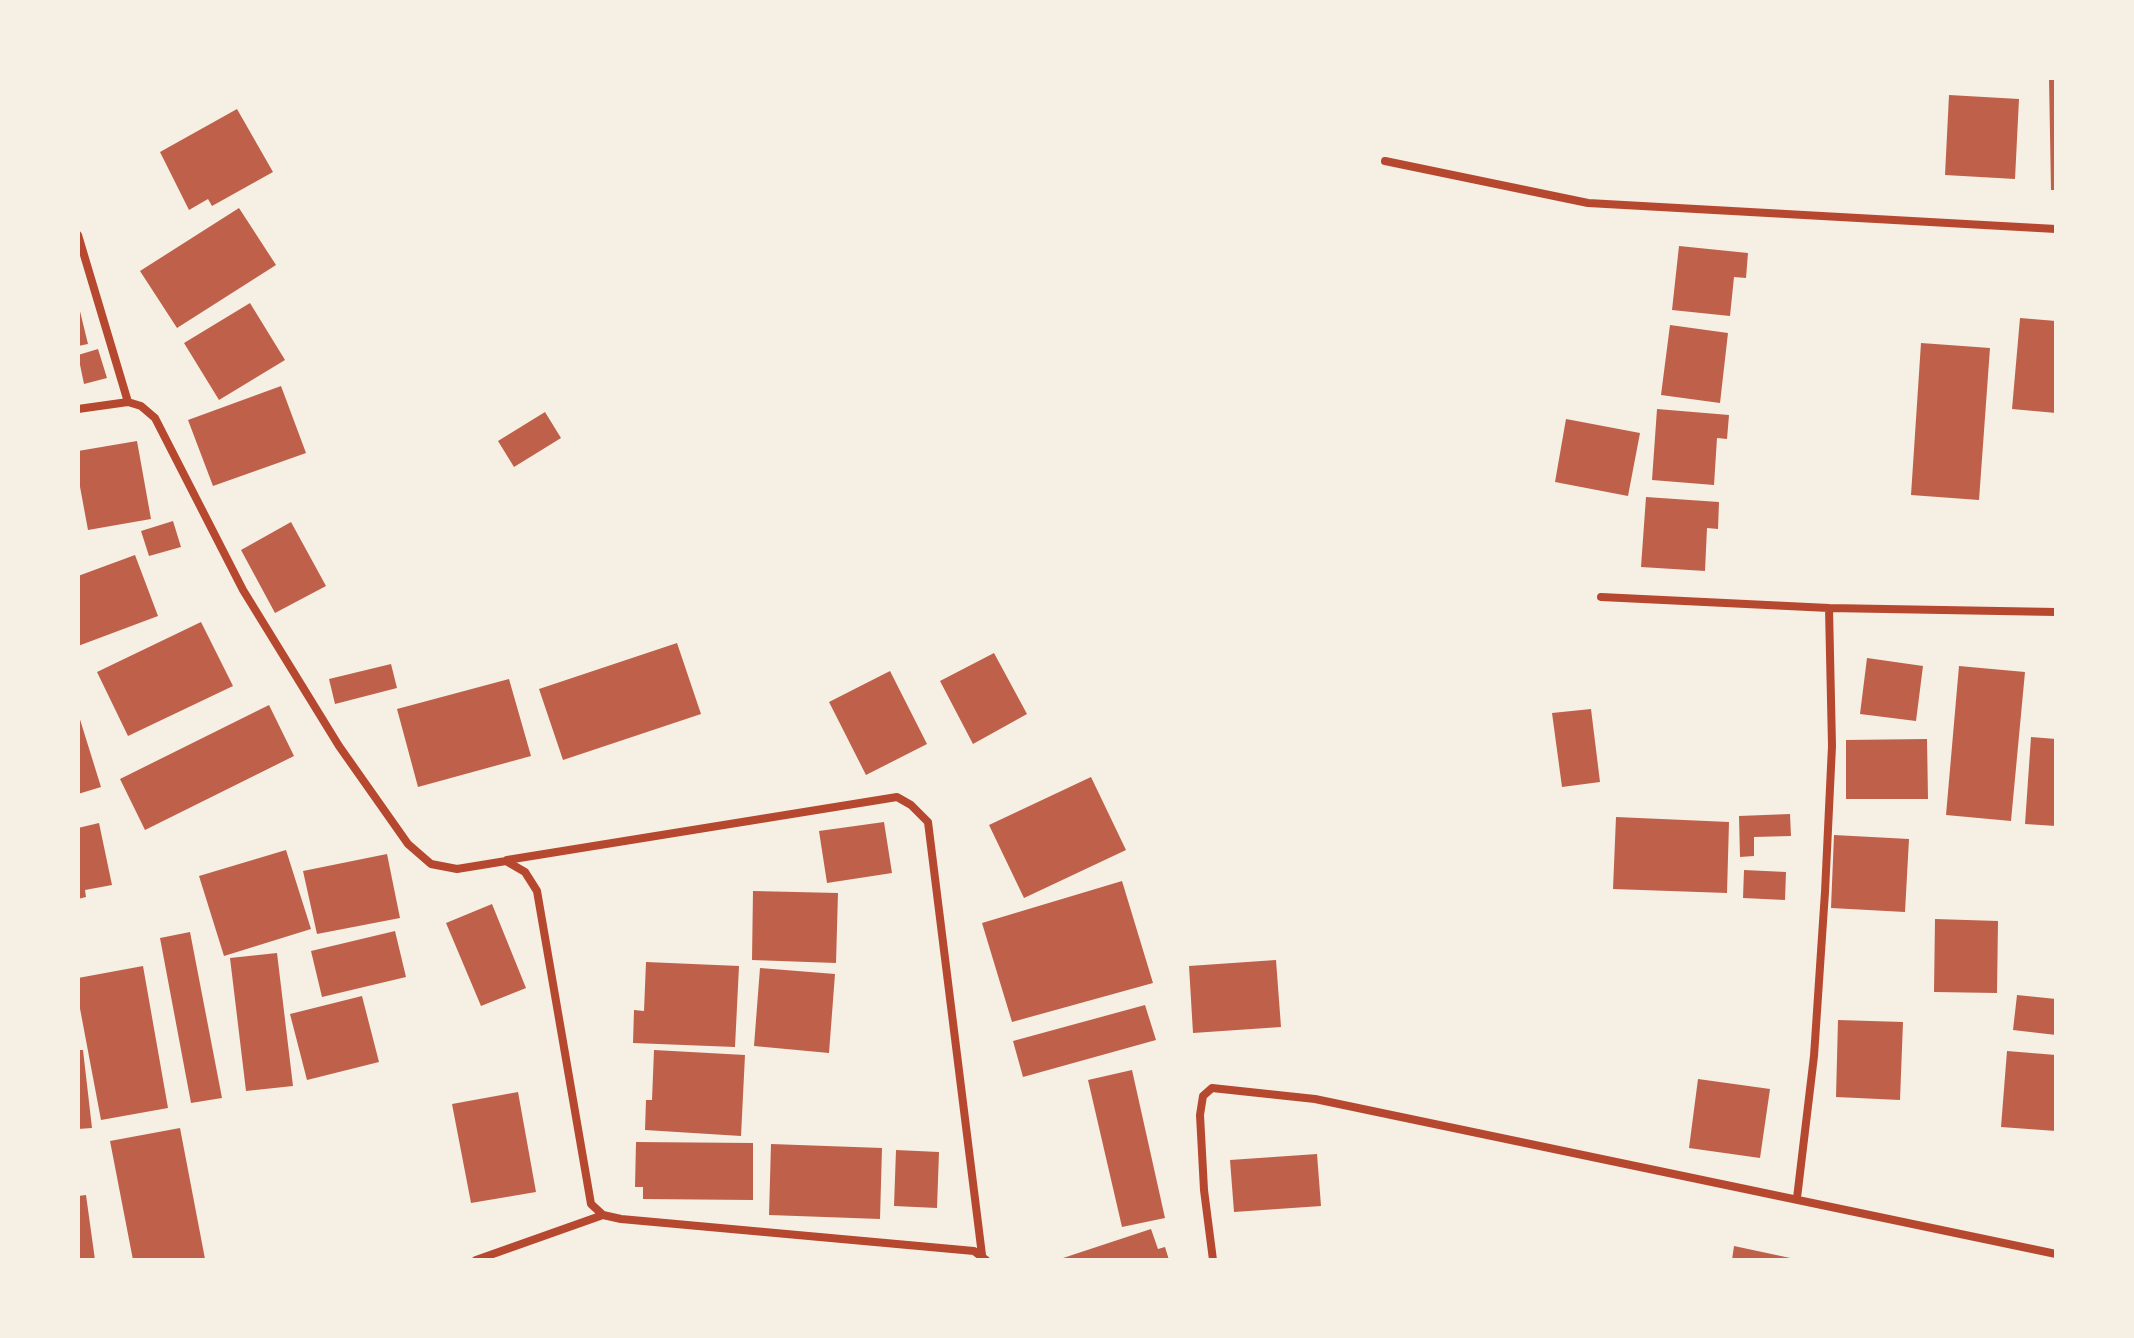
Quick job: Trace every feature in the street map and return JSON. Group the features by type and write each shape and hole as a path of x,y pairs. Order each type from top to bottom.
{"street":[{"path":"1385,161 1588,203 2056,229"},
{"path":"78,235 128,402"},
{"path":"78,409 128,402 141,406 155,418 243,590 339,746 408,844 431,864 457,869 897,797 911,805 928,822 984,1258 603,1215 476,1260"},
{"path":"1601,597 1829,608 2056,612"},
{"path":"1797,1198 1814,1056 1825,892 1832,746 1829,608"},
{"path":"506,861 525,872 537,891 591,1204 603,1215"},
{"path":"1213,1260 1200,1115 1203,1096 1212,1088 1315,1099 2056,1254"}],"building":[{"path":"2049,78 2056,78 2056,190 2051,190"},
{"path":"1949,95 2019,99 2015,179 1945,175"},
{"path":"237,109 273,172 212,206 208,199 189,210 160,152"},
{"path":"239,208 276,265 177,328 140,271"},
{"path":"1679,246 1748,253 1746,278 1734,277 1730,316 1672,310"},
{"path":"78,303 88,344 78,346"},
{"path":"250,303 285,360 219,400 184,343"},
{"path":"2020,318 2056,321 2056,413 2012,409"},
{"path":"1670,325 1728,333 1720,403 1661,395"},
{"path":"1921,343 1990,348 1979,500 1911,495"},
{"path":"98,349 107,378 84,384 78,355"},
{"path":"281,386 306,453 213,486 188,420"},
{"path":"1657,409 1729,415 1727,439 1717,438 1714,485 1652,480"},
{"path":"545,412 561,438 514,467 498,441"},
{"path":"1566,419 1640,433 1628,496 1555,482"},
{"path":"137,441 151,519 88,530 78,476 78,451"},
{"path":"1646,497 1719,502 1718,529 1707,528 1705,571 1641,567"},
{"path":"173,521 181,547 149,556 141,531"},
{"path":"291,522 326,586 275,613 241,550"},
{"path":"135,555 158,616 78,646 78,576"},
{"path":"201,622 233,686 128,736 97,672"},
{"path":"677,643 701,714 563,760 539,689"},
{"path":"994,653 1027,714 973,744 940,681"},
{"path":"1867,658 1923,666 1916,721 1860,714"},
{"path":"391,664 397,688 335,704 329,679"},
{"path":"1959,666 2025,672 2011,821 1946,815"},
{"path":"890,671 927,744 866,775 829,702"},
{"path":"509,679 531,756 418,787 397,709"},
{"path":"269,705 294,756 145,830 120,779"},
{"path":"1591,709 1600,782 1562,787 1552,713"},
{"path":"78,713 101,787 78,794"},
{"path":"2031,737 2056,739 2056,826 2025,824"},
{"path":"1927,739 1928,799 1846,799 1846,740"},
{"path":"1091,777 1126,850 1024,898 989,825"},
{"path":"1790,814 1791,836 1754,837 1754,856 1740,857 1739,816"},
{"path":"1616,817 1729,822 1727,893 1613,889"},
{"path":"884,822 892,873 827,883 819,831"},
{"path":"99,823 112,885 85,890 86,897 78,899 78,828"},
{"path":"1834,835 1909,839 1905,912 1831,908"},
{"path":"286,850 311,929 224,956 199,876"},
{"path":"387,854 400,918 317,934 303,871"},
{"path":"1744,870 1786,872 1785,900 1743,898"},
{"path":"1122,881 1153,983 1012,1022 982,923"},
{"path":"753,891 838,893 836,963 752,960"},
{"path":"492,904 526,988 481,1006 446,923"},
{"path":"1935,919 1998,921 1997,993 1934,992"},
{"path":"395,931 406,977 322,997 311,951"},
{"path":"190,932 222,1098 191,1103 160,938"},
{"path":"277,953 293,1086 246,1091 230,958"},
{"path":"1276,960 1281,1027 1193,1033 1189,966"},
{"path":"646,962 739,966 735,1047 633,1043 634,1010 644,1011"},
{"path":"143,966 168,1108 101,1120 78,998 78,978"},
{"path":"760,968 835,974 829,1053 754,1046"},
{"path":"2017,995 2056,999 2056,1035 2013,1030"},
{"path":"362,996 379,1062 307,1080 290,1014"},
{"path":"1145,1005 1156,1040 1023,1077 1013,1041"},
{"path":"1838,1020 1903,1022 1900,1100 1836,1097"},
{"path":"78,1050 83,1050 92,1128 78,1129"},
{"path":"654,1050 745,1055 741,1136 645,1130 646,1100 652,1100"},
{"path":"2007,1051 2056,1055 2056,1131 2001,1127"},
{"path":"1132,1070 1165,1218 1122,1227 1088,1080"},
{"path":"1698,1079 1770,1089 1760,1158 1689,1148"},
{"path":"518,1092 536,1192 471,1203 452,1104"},
{"path":"180,1128 205,1259 133,1260 110,1141"},
{"path":"636,1142 753,1143 753,1200 643,1199 643,1187 635,1187"},
{"path":"771,1144 882,1148 880,1219 769,1215"},
{"path":"896,1150 939,1152 937,1208 894,1206"},
{"path":"1317,1154 1321,1206 1234,1212 1230,1160"},
{"path":"86,1195 95,1260 78,1260 78,1196"},
{"path":"1151,1229 1158,1249 1165,1247 1169,1260 1057,1260"},
{"path":"1734,1246 1795,1259 1795,1260 1732,1260"}]}
